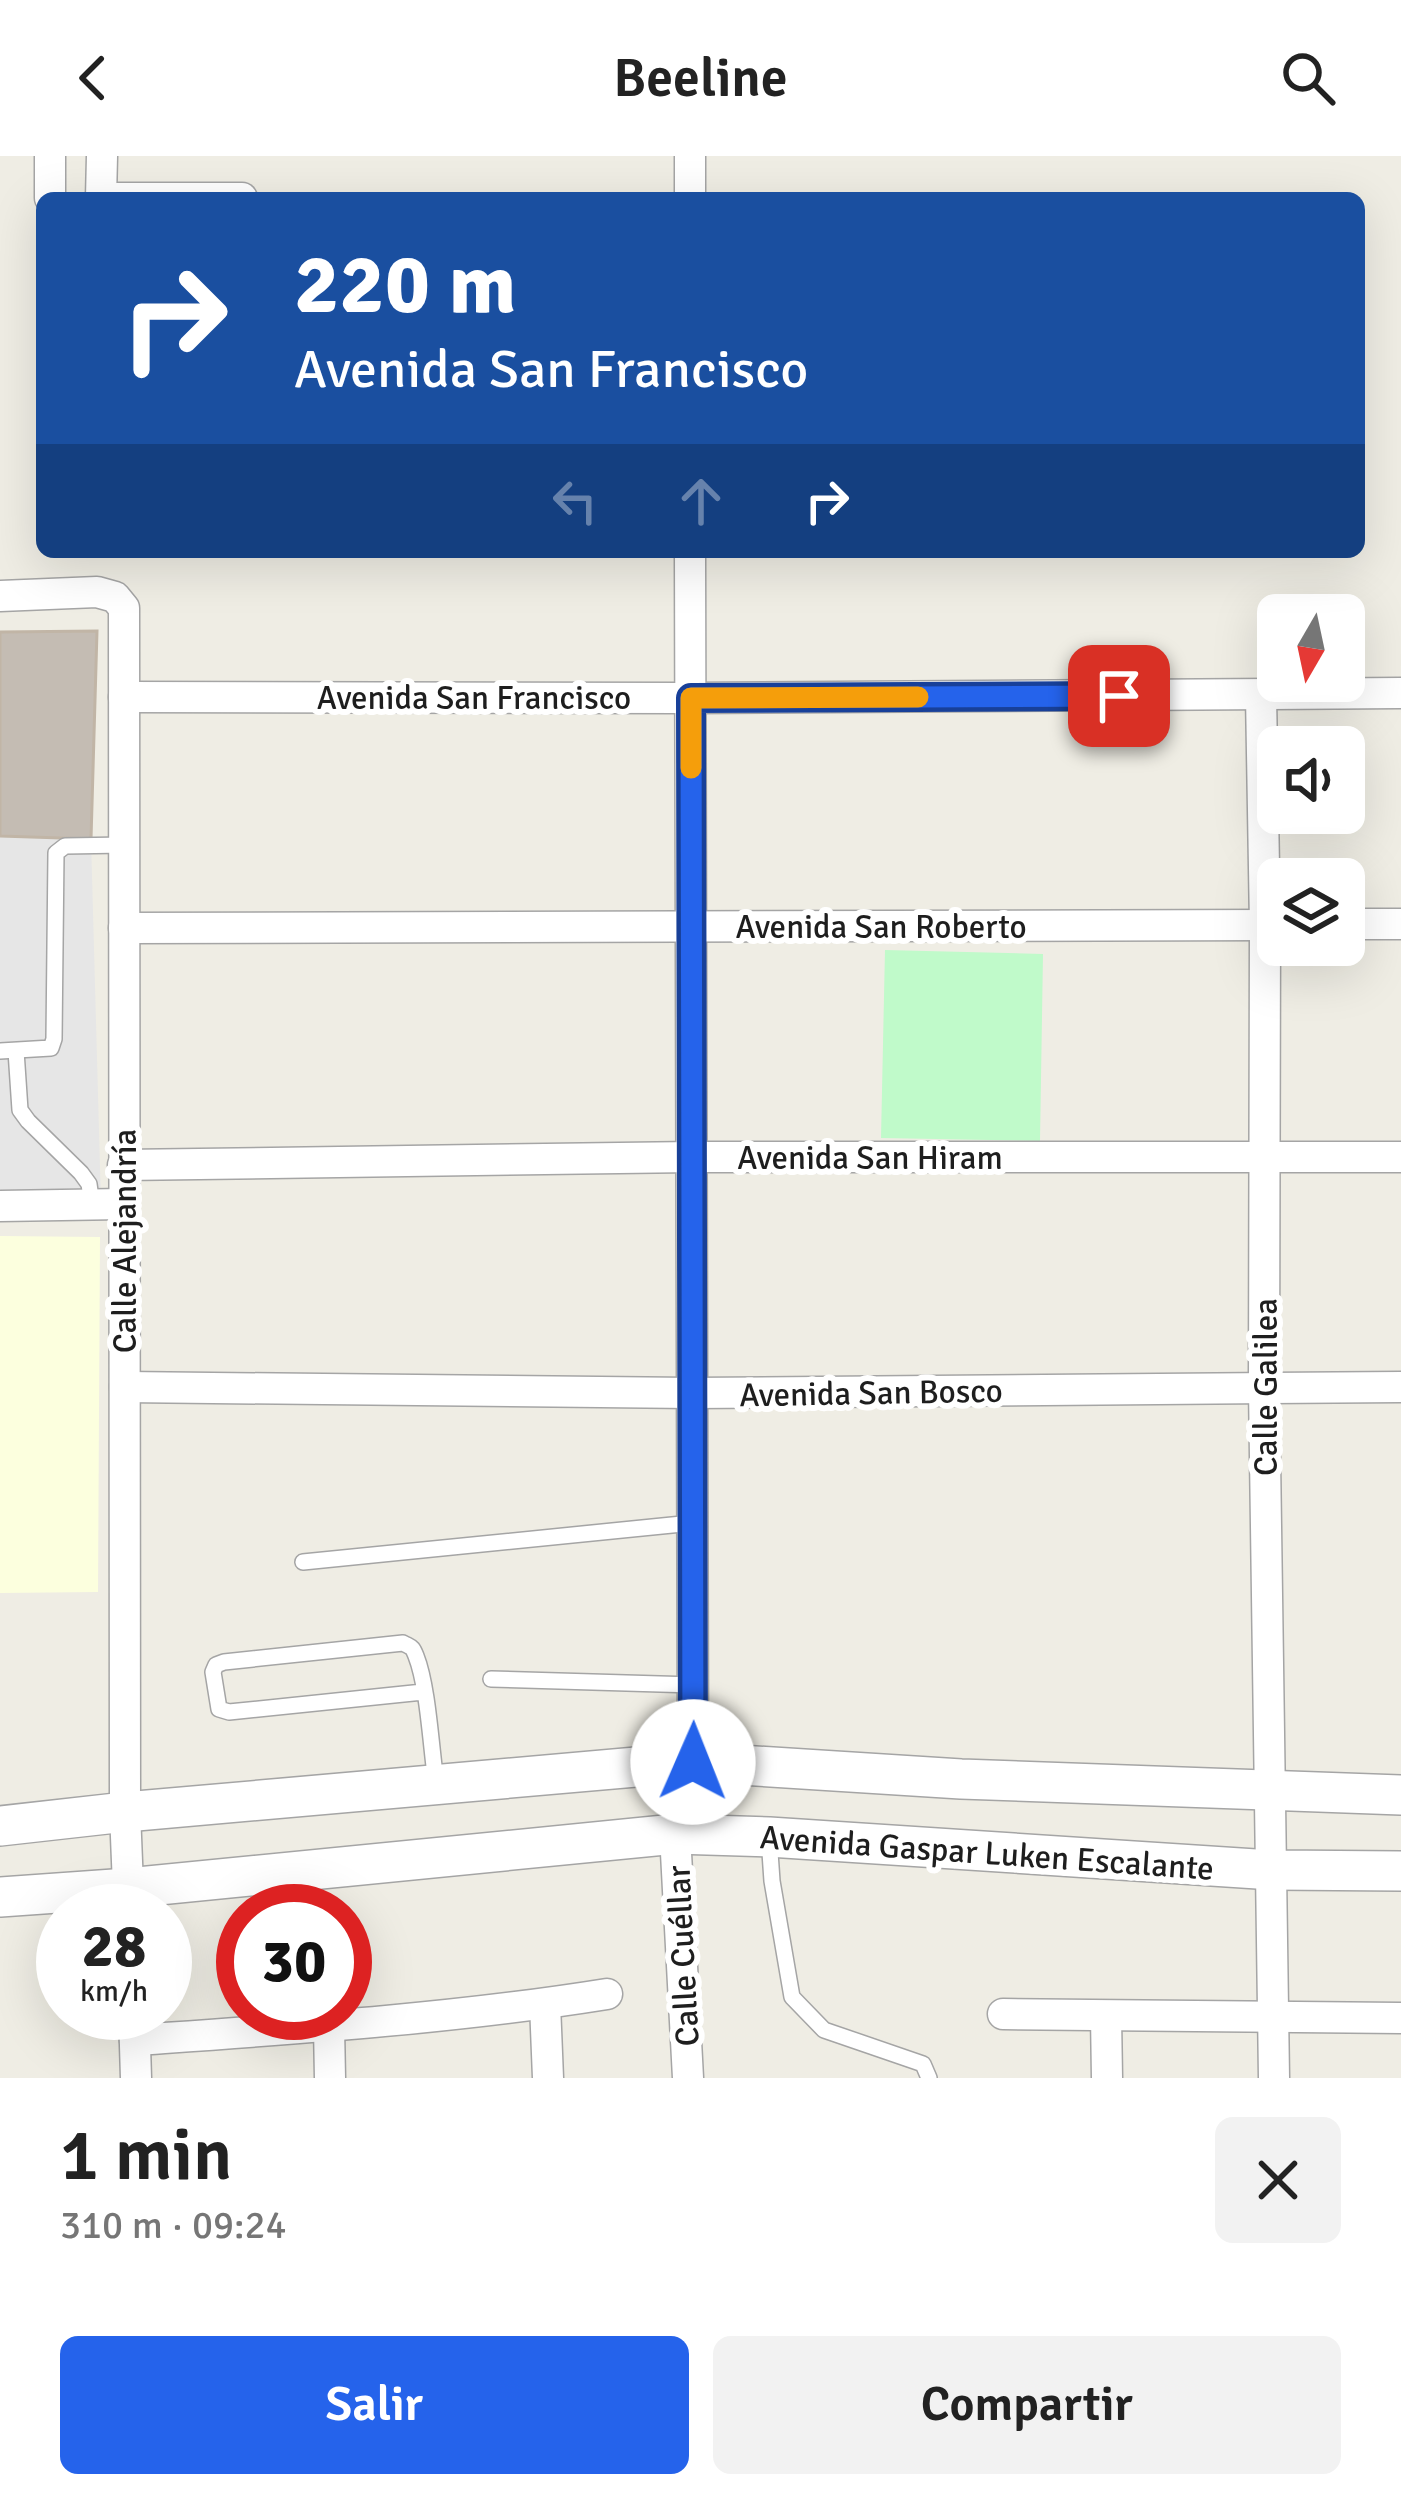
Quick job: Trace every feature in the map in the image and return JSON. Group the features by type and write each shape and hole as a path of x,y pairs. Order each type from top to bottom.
{"street":[{"path":"50,156 50,192"},
{"path":"101,192 102,156"},
{"path":"690,156 690,192"},
{"path":"690,558 693,1762"},
{"name":"Calle Alejandría","path":"0,596 98,592 115,597 124,608 123,1165 108,1204 125,1387 128,1884"},
{"name":"Avenida San Francisco","path":"1365,694 1401,693"},
{"name":"Avenida San Francisco","path":"124,697 1257,695"},
{"name":"Calle Galilea","path":"1262,702 1269,858"},
{"path":"1365,925 1401,924"},
{"name":"Avenida San Roberto","path":"124,928 1257,925"},
{"name":"Calle Galilea","path":"1271,966 1264,1388 1274,2078"},
{"name":"Avenida San Hiram","path":"123,1165 693,1157 1401,1157"},
{"path":"0,1206 108,1204"},
{"name":"Avenida San Bosco","path":"125,1387 691,1393 1401,1387"},
{"path":"0,1826 693,1762 961,1780 1401,1795"},
{"name":"Avenida Gaspar Luken Escalante","path":"192,1892 675,1834 1273,1870 1401,1871"},
{"name":"Calle Cuéllar","path":"675,1834 688,2078"},
{"name":"Avenida Gaspar Luken Escalante","path":"0,1897 36,1898"},
{"path":"372,2022 607,1994"},
{"path":"544,2004 548,2078"},
{"path":"1003,2014 1401,2018"},
{"path":"1106,2016 1107,2078"},
{"path":"135,2040 136,2078"},
{"path":"329,2040 330,2078"}],"lane":[{"path":"108,1204 20,1109 8,1051 51,1048 54,1039 56,853 65,846 124,845"},
{"path":"303,1562 692,1523"},
{"path":"423,1692 229,1712 219,1709 213,1672 224,1662 403,1643 417,1659 423,1692 437,1784"},
{"path":"490,1679 694,1685"},
{"path":"769,1837 792,1997 824,2030 923,2064 929,2078"}],"shaded area":[{"path":"0,836 91,839 101,1204 0,1206"},
{"path":"0,1236 100,1237 98,1592 0,1593"}],"green space":[{"path":"885,950 1043,954 1040,1141 881,1138"}],"building":[{"path":"97,631 91,839 0,836 0,632"}],"slow traffic":[{"path":"691,768 691,698 918,697"}],"route":[{"path":"693,1762 691,698 1119,696"}]}
